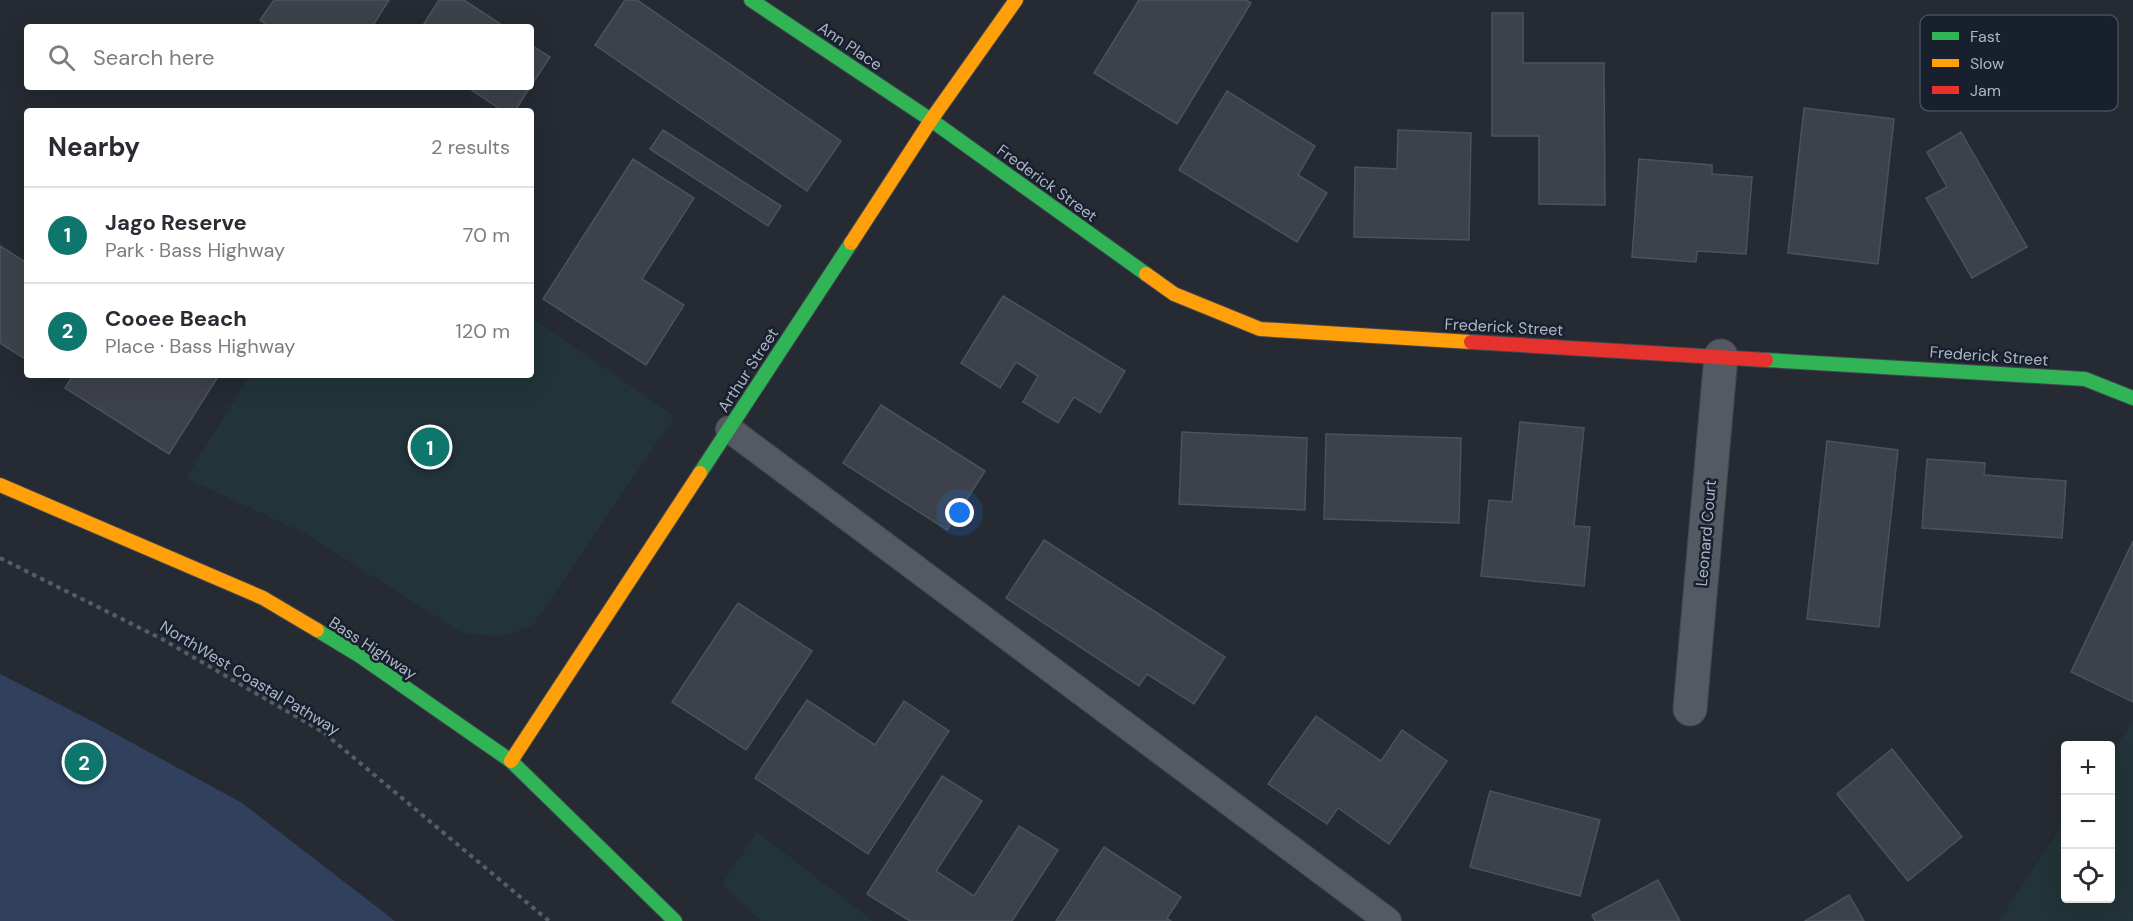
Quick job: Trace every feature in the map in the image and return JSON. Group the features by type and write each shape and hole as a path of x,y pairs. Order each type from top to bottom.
{"main road":[{"name":"Ann Place","path":"751,0 931,120"},
{"name":"Arthur Street","path":"512,761 931,120 1016,0"},
{"name":"Frederick Street","path":"931,120 1174,294 1260,329 2085,379 2133,398"},
{"name":"Bass Highway","path":"0,485 263,598 360,657 512,761 675,921"}],"street":[{"name":"Leonard Court","path":"1690,709 1721,356"}],"lane":[{"path":"729,429 1388,921"}],"path":[{"name":"NorthWest Coastal Pathway","path":"0,558 162,639 323,732 549,921"}],"shaded area":[{"path":"534,320 675,416 533,625 502,637 462,633 306,534 186,478 248,378 534,378"},
{"path":"2133,720 2133,921 1999,921 2061,827 2061,903 2115,903 2115,748"},
{"path":"757,832 873,921 761,921 722,884"}],"water":[{"path":"0,674 92,721 242,803 395,921 0,921"}],"building":[{"path":"274,0 389,0 374,24 266,24 260,20"},
{"path":"439,0 464,0 500,24 424,24"},
{"path":"625,0 637,0 841,141 807,191 595,45"},
{"path":"1139,0 1246,0 1251,3 1177,124 1094,73"},
{"path":"1492,13 1523,13 1523,63 1604,63 1605,205 1539,204 1539,136 1492,136"},
{"path":"534,47 550,57 534,81"},
{"path":"472,90 528,90 517,108 498,108"},
{"path":"1227,91 1315,146 1298,175 1327,193 1297,242 1179,170"},
{"path":"1804,108 1894,119 1878,264 1788,253"},
{"path":"663,130 781,206 768,226 650,149"},
{"path":"1398,130 1471,133 1469,240 1354,237 1355,167 1397,169"},
{"path":"1961,132 2027,247 1972,278 1926,198 1947,187 1927,152"},
{"path":"633,159 694,198 642,279 684,305 646,365 543,299"},
{"path":"1639,159 1712,165 1712,174 1752,177 1746,254 1697,251 1696,262 1632,257"},
{"path":"0,246 24,261 24,358 0,343"},
{"path":"1003,296 1125,371 1100,413 1074,397 1058,423 1023,402 1038,376 1016,362 1000,388 961,363"},
{"path":"71,378 217,378 169,454 65,388"},
{"path":"881,405 985,471 947,530 843,463"},
{"path":"1520,422 1584,428 1574,526 1590,527 1584,586 1481,576 1489,500 1512,502"},
{"path":"1182,432 1307,438 1305,510 1179,504"},
{"path":"1326,434 1461,438 1459,523 1324,519"},
{"path":"1827,441 1898,450 1879,627 1807,619"},
{"path":"1927,459 1985,463 1984,475 2066,481 2062,538 1922,528"},
{"path":"1044,540 1225,657 1194,704 1147,674 1139,686 1006,598"},
{"path":"2133,541 2133,702 2071,672"},
{"path":"738,603 812,651 746,750 672,702"},
{"path":"807,700 875,745 904,701 949,731 868,854 755,778"},
{"path":"1316,716 1381,761 1402,730 1447,761 1389,844 1338,808 1327,824 1268,784"},
{"path":"1892,749 1962,837 1908,881 1837,794"},
{"path":"942,776 982,801 936,871 974,896 1019,826 1058,850 1012,921 910,921 867,894"},
{"path":"1490,791 1600,820 1580,896 1470,867"},
{"path":"1104,847 1181,897 1167,918 1171,921 1056,921"},
{"path":"1658,880 1680,921 1595,921 1592,915"},
{"path":"1849,895 1864,921 1805,921"}],"traffic: fast":[{"path":"751,0 931,120 1146,274"},
{"path":"700,473 851,243"},
{"path":"1766,360 2085,379 2133,398"},
{"path":"317,630 360,656 511,761 675,921"}],"traffic: slow":[{"path":"851,243 931,120 1016,0"},
{"path":"1146,274 1174,294 1260,329 1471,342"},
{"path":"511,761 700,473"},
{"path":"0,485 263,598 317,630"}],"traffic: jam":[{"path":"1471,342 1766,360"}],"place":[{"name":"Jago Reserve","path":"430,447"},
{"name":"Cooee Beach","path":"84,762"}]}
